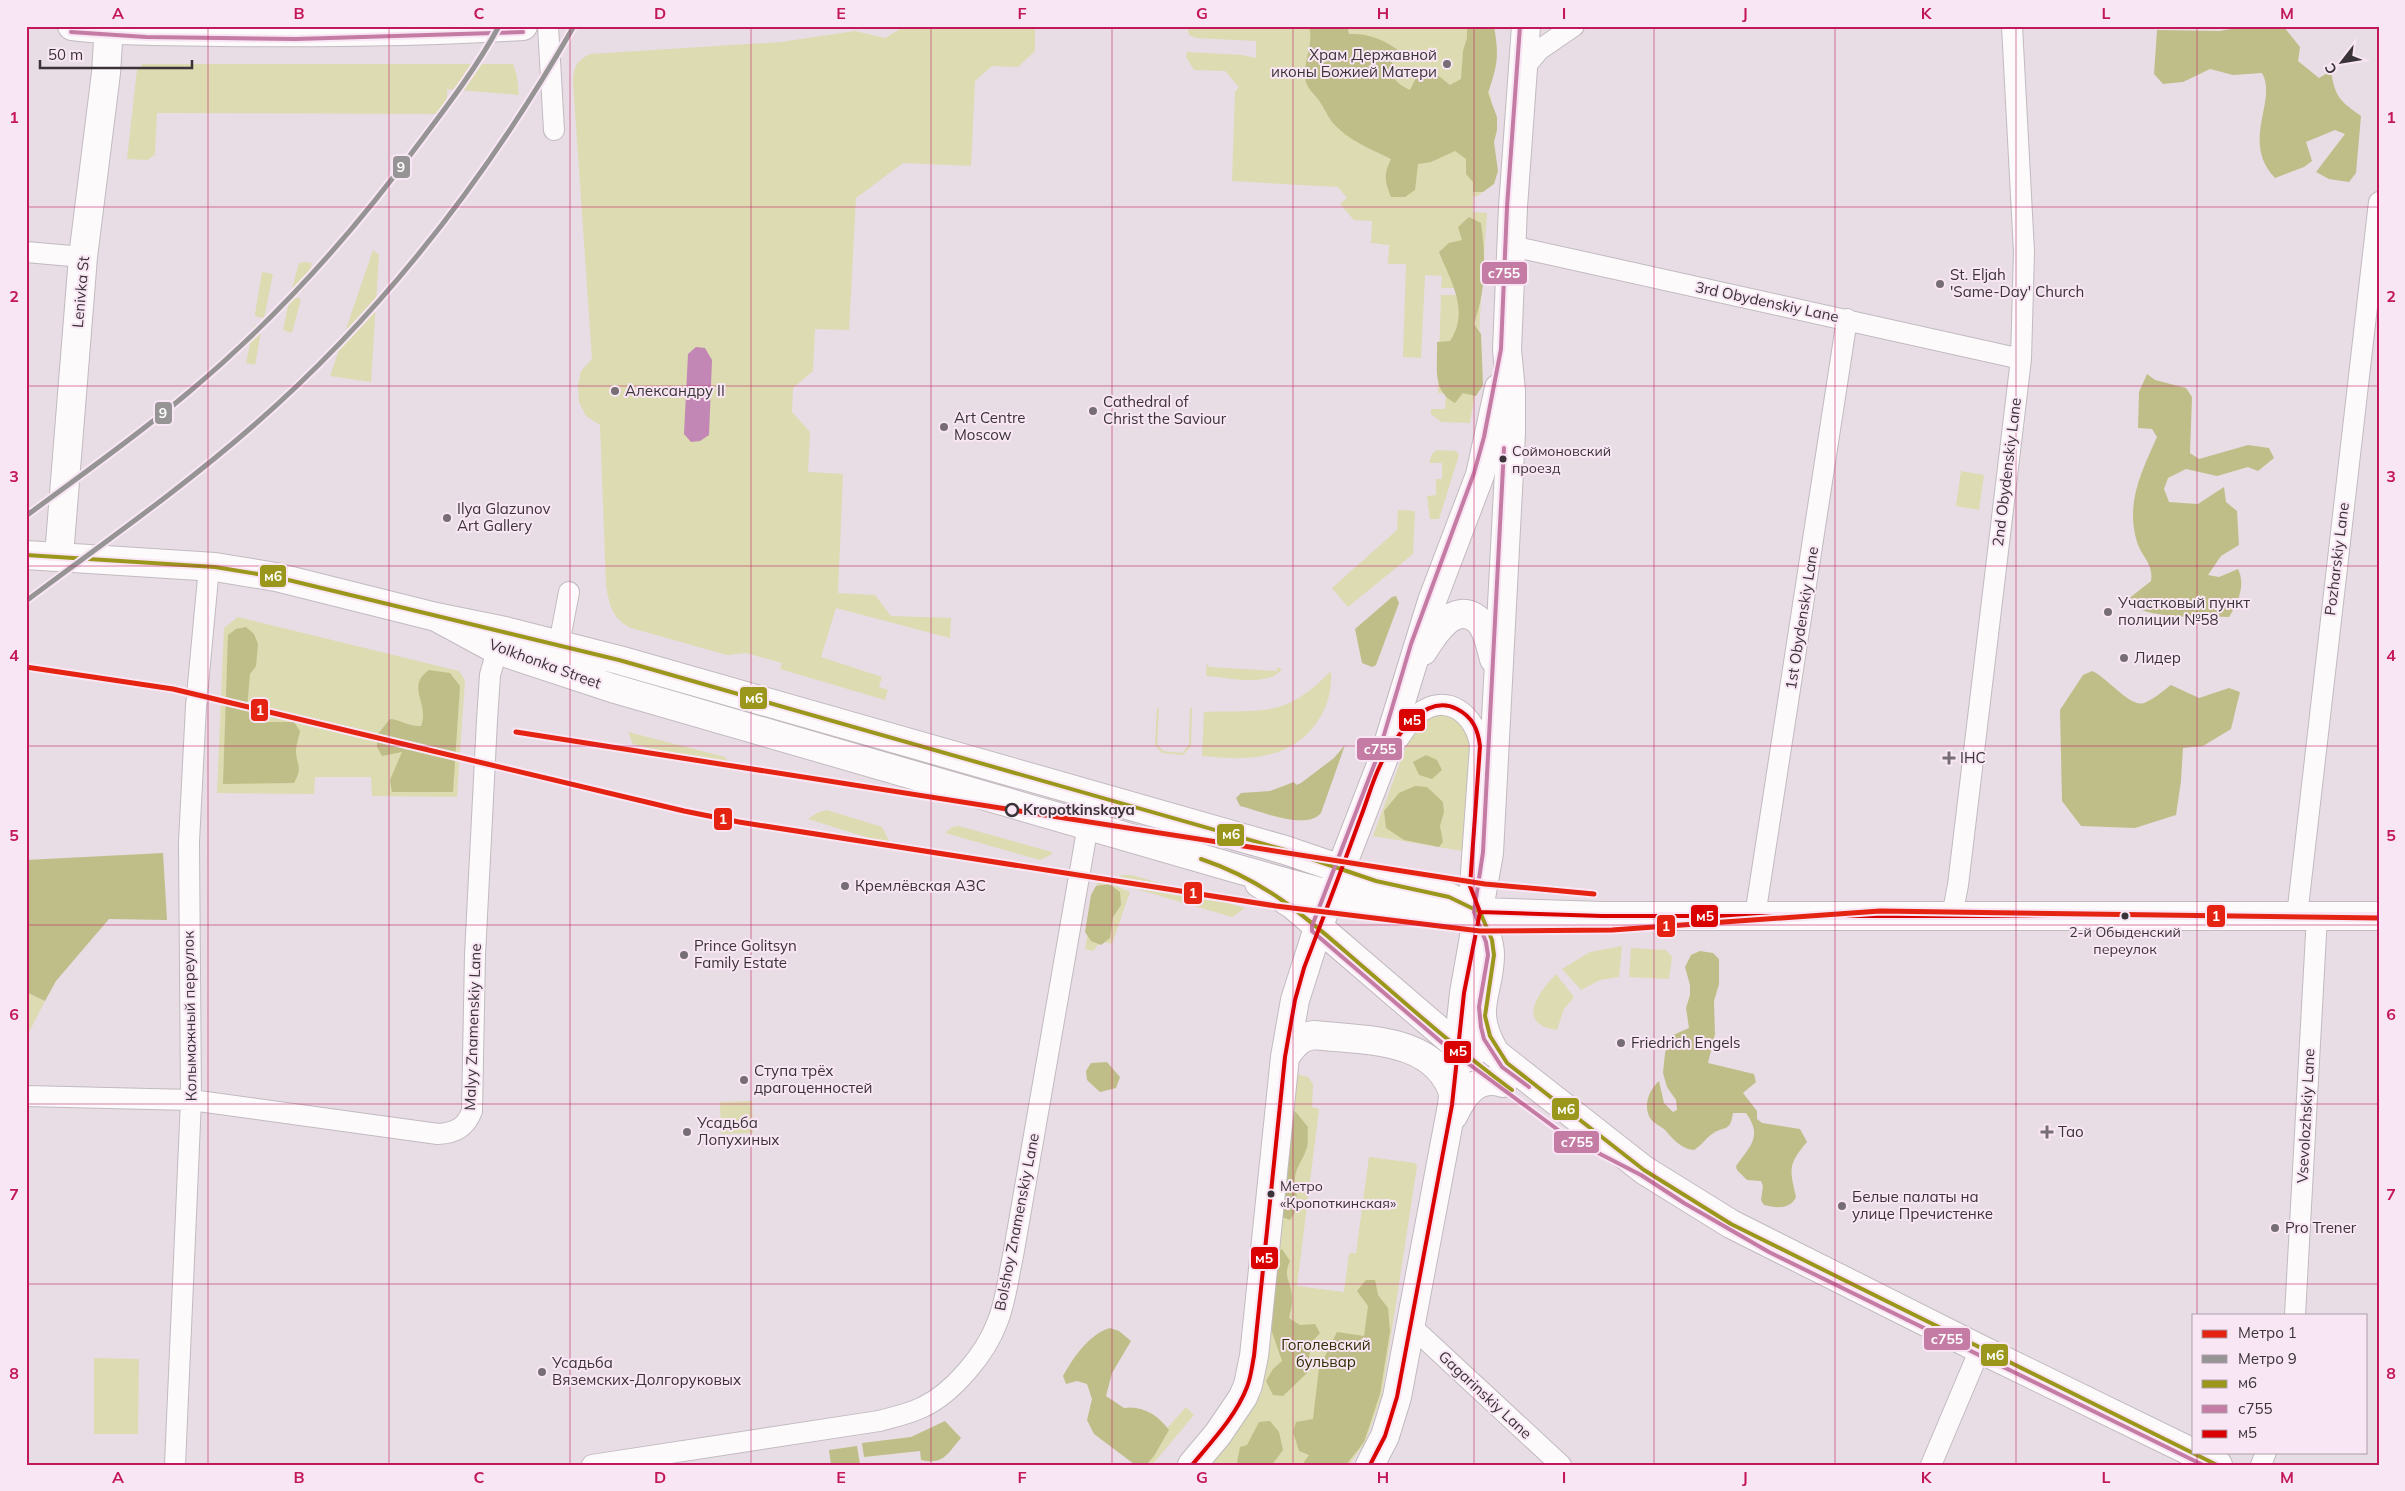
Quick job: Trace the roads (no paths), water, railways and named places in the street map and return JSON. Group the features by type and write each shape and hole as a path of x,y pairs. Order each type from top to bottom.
{"main road":[{"path":"72,26 262,32 455,30 523,26"},
{"path":"1192,1465 1236,1408 1248,1385 1254,1356 1285,1057 1295,1000 1318,928 1384,758 1432,601 1480,475 1490,438 1506,350 1526,26"},
{"name":"Lenivka St","path":"59,556 83,257 106,73 109,28"},
{"path":"1370,1465 1382,1443 1393,1416 1454,1096 1464,993 1480,912 1489,853 1511,433 1511,391 1506,350"},
{"path":"26,555 209,567 276,577 436,617"},
{"path":"1409,674 1436,629 1444,622 1460,615 1476,619 1483,627 1498,672"},
{"name":"Volkhonka Street","path":"436,617 497,650 631,694 1331,895 1430,914 1480,912 1602,916 2379,916"},
{"name":"Volkhonka Street","path":"436,617 559,644 1285,850 1376,881 1449,897 1480,912"},
{"path":"1232,867 1269,888 1458,1048 1505,1073"},
{"path":"1464,993 1465,1010 1474,1029 1505,1073 1572,1134 1644,1170 1687,1198 1772,1246 2192,1452"},
{"path":"1285,1057 1296,1042 1314,1035 1408,1047 1431,1060 1445,1078 1454,1096"},
{"path":"1448,1129 1458,1106 1470,1090 1505,1073"},
{"path":"2195,1454 2218,1465"}],"street":[{"path":"548,26 554,130"},
{"path":"1524,68 1539,50 1574,26"},
{"name":"2nd Obydenskiy Lane","path":"1952,916 1958,884 2021,360 2024,252 2012,26"},
{"name":"Pozharskiy Lane","path":"2307,916 2379,202"},
{"name":"3rd Obydenskiy Lane","path":"1512,246 1848,319 2021,360"},
{"path":"26,252 83,257"},
{"name":"1st Obydenskiy Lane","path":"1755,916 1848,319"},
{"name":"Колымажный переулок","path":"175,1465 191,1100 189,842 196,706 209,567"},
{"path":"559,644 569,592"},
{"name":"Malyy Znamenskiy Lane","path":"191,1100 438,1134 450,1134 462,1128 468,1121 472,1110 473,1089 474,955 487,720 490,675 497,650"},
{"path":"1384,758 1410,722 1424,710 1432,707 1453,707 1463,712 1472,721 1478,733 1480,746 1470,886 1492,940 1494,955 1485,1016 1490,1036 1505,1073"},
{"name":"Bolshoy Znamenskiy Lane","path":"592,1465 879,1421 903,1415 924,1406 953,1384 981,1354 1002,1311 1088,825"},
{"name":"Vsevolozhskiy Lane","path":"2295,1314 2307,916"},
{"path":"26,1096 191,1100"},
{"name":"Gagarinskiy Lane","path":"1410,1325 1560,1465"},
{"path":"1931,1465 1980,1349"}],"metro line":[{"name":"9","path":"26,516 129,440 189,392 283,305 340,242 394,176 462,86 499,26"},
{"name":"9","path":"26,601 141,516 226,449 301,383 346,337 430,240 469,189 541,82 574,26"},
{"name":"1","path":"26,667 173,689 684,811 739,822 1276,906 1480,931 1612,930 1880,911 2379,918"},
{"name":"1","path":"516,732 1485,884 1594,894"}],"place":[{"name":"Храм Державной иконы Божией Матери","path":"1447,64"},
{"name":"St. Eljah 'Same-Day' Church","path":"1940,284"},
{"name":"Александру II","path":"615,391"},
{"name":"Cathedral of Christ the Saviour","path":"1093,411"},
{"name":"Art Centre Moscow","path":"944,427"},
{"name":"Соймоновский проезд","path":"1503,459"},
{"name":"Ilya Glazunov Art Gallery","path":"447,518"},
{"name":"Участковый пункт полиции №58","path":"2108,612"},
{"name":"Лидер","path":"2124,658"},
{"name":"IHC","path":"1949,758"},
{"name":"Kropotkinskaya","path":"1012,810"},
{"name":"Кремлёвская АЗС","path":"845,886"},
{"name":"2-й Обыденский переулок","path":"2125,916"},
{"name":"Prince Golitsyn Family Estate","path":"684,955"},
{"name":"Friedrich Engels","path":"1621,1043"},
{"name":"Ступа трёх драгоценностей","path":"744,1080"},
{"name":"Усадьба Лопухиных","path":"687,1132"},
{"name":"Тао","path":"2047,1132"},
{"name":"Метро «Кропоткинская»","path":"1271,1194"},
{"name":"Белые палаты на улице Пречистенке","path":"1842,1206"},
{"name":"Pro Trener","path":"2275,1228"},
{"name":"Усадьба Вяземских-Долгоруковых","path":"542,1372"}],"park label":[{"name":"Гоголевский бульвар","path":"1326,1354"}]}
